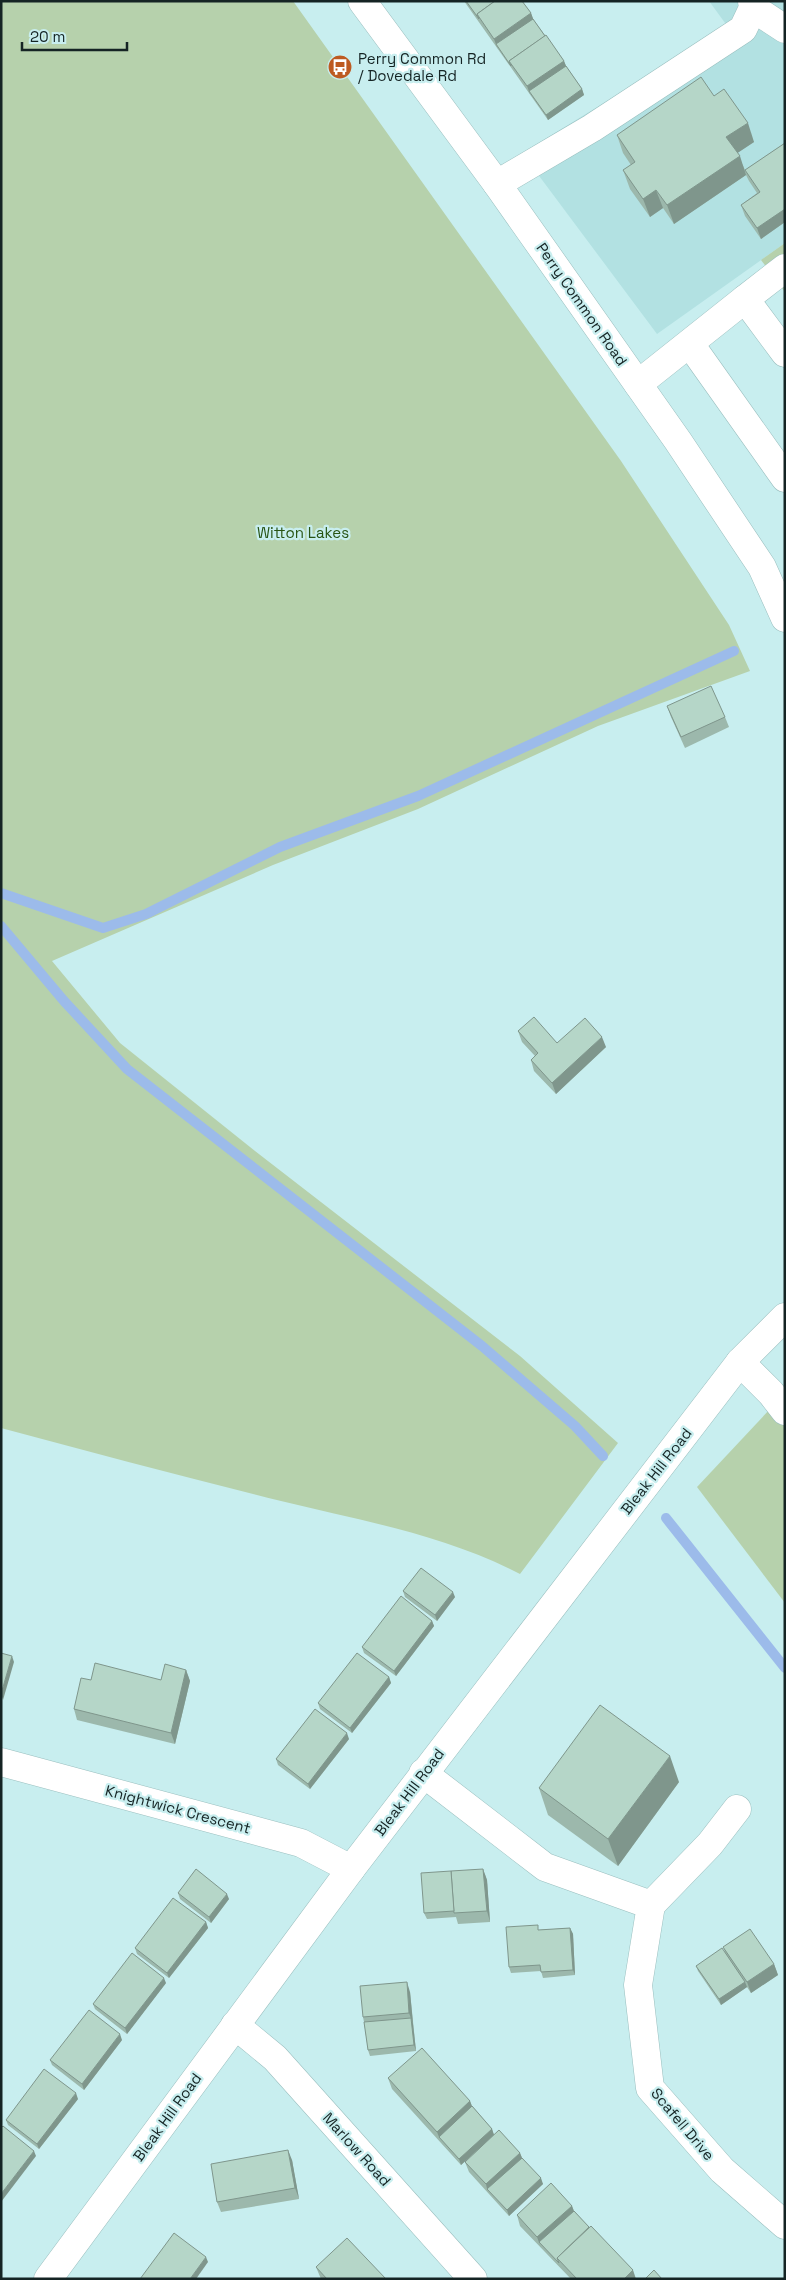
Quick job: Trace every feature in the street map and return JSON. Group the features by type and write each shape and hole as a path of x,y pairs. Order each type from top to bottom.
{"street":[{"name":"Perry Common Road","path":"362,1 497,184 638,384 762,567 785,618"},
{"path":"497,184 592,128 743,29 753,5 785,29"},
{"path":"638,384 785,268"},
{"path":"745,298 785,354"},
{"path":"690,344 785,478"},
{"name":"Bleak Hill Road","path":"48,2279 423,1773 740,1362 785,1318"},
{"path":"740,1362 772,1393 785,1410"},
{"name":"Knightwick Crescent","path":"1,1762 302,1843 350,1869"},
{"path":"423,1773 545,1867 650,1905 710,1844 737,1809"},
{"name":"Scafell Drive","path":"650,1905 638,1985 650,2088 722,2170 785,2225"},
{"name":"Marlow Road","path":"235,2025 275,2058 473,2279"}],"shaded area":[{"path":"709,1 785,1 785,243 657,334 522,153 728,27"}],"green space":[{"name":"Witton Lakes","path":"1,1 293,1 621,461 729,625 750,671 598,726 418,809 273,865 52,961 120,1043 255,1151 520,1356 618,1443 520,1574 492,1560 463,1549 403,1530 281,1501 1,1428"},
{"path":"785,243 785,292 761,260"},
{"path":"785,1393 785,1603 697,1487"}],"building":[{"path":"466,1 495,1 477,14 479,19"},
{"path":"495,1 522,1 531,13 494,39 477,14"},
{"path":"533,19 545,36 509,61 511,66 496,44"},
{"path":"546,35 564,61 527,86 509,61"},
{"path":"566,66 582,89 546,115 529,91"},
{"path":"701,77 714,96 724,89 748,123 726,137 740,156 667,205 656,190 643,199 623,170 635,162 617,135"},
{"path":"785,143 785,209 757,228 741,205 760,192 745,170"},
{"path":"711,686 725,717 681,737 667,706"},
{"path":"534,1017 557,1043 585,1018 602,1037 552,1083 531,1060 538,1053 518,1031"},
{"path":"421,1568 453,1592 435,1615 403,1591"},
{"path":"401,1596 432,1621 394,1671 362,1647"},
{"path":"1,1653 12,1656 1,1694"},
{"path":"357,1653 389,1677 350,1728 318,1703"},
{"path":"95,1663 161,1680 165,1664 186,1670 171,1733 74,1709 81,1678 91,1680"},
{"path":"600,1705 670,1756 608,1839 539,1788"},
{"path":"315,1709 347,1733 308,1784 276,1759"},
{"path":"196,1869 227,1894 209,1917 178,1893"},
{"path":"483,1869 487,1911 454,1913 451,1871"},
{"path":"451,1871 454,1911 424,1913 421,1873"},
{"path":"173,1898 206,1922 167,1973 135,1948"},
{"path":"538,1925 538,1930 570,1928 573,1970 541,1972 540,1965 509,1967 506,1927"},
{"path":"750,1929 774,1964 747,1982 723,1947"},
{"path":"722,1948 745,1982 719,1999 696,1966"},
{"path":"132,1953 164,1978 125,2028 93,2004"},
{"path":"407,1982 409,2013 363,2017 360,1986"},
{"path":"89,2010 120,2034 82,2084 50,2060"},
{"path":"411,2018 414,2045 368,2050 364,2022"},
{"path":"422,2048 470,2101 437,2132 388,2078"},
{"path":"44,2069 76,2093 37,2144 6,2120"},
{"path":"472,2106 492,2129 459,2159 439,2137"},
{"path":"3,2126 34,2151 1,2194 1,2128"},
{"path":"499,2130 520,2153 486,2184 465,2162"},
{"path":"288,2150 295,2188 217,2202 211,2164"},
{"path":"522,2158 541,2178 507,2210 487,2189"},
{"path":"551,2183 572,2206 537,2237 517,2215"},
{"path":"574,2211 589,2227 557,2258 559,2263 539,2242"},
{"path":"591,2226 633,2270 624,2279 577,2279 557,2258"},
{"path":"174,2233 206,2257 190,2279 140,2279"},
{"path":"347,2238 386,2279 327,2279 316,2267"},
{"path":"654,2270 662,2279 645,2279"}],"waterway":[{"path":"1,893 103,928 146,914 280,847 418,796 734,651"},
{"path":"1,926 64,1001 127,1069 482,1346 575,1426 603,1456"},
{"path":"666,1518 785,1668"}],"place":[{"name":"Perry Common Rd / Dovedale Rd","path":"340,67"}]}
